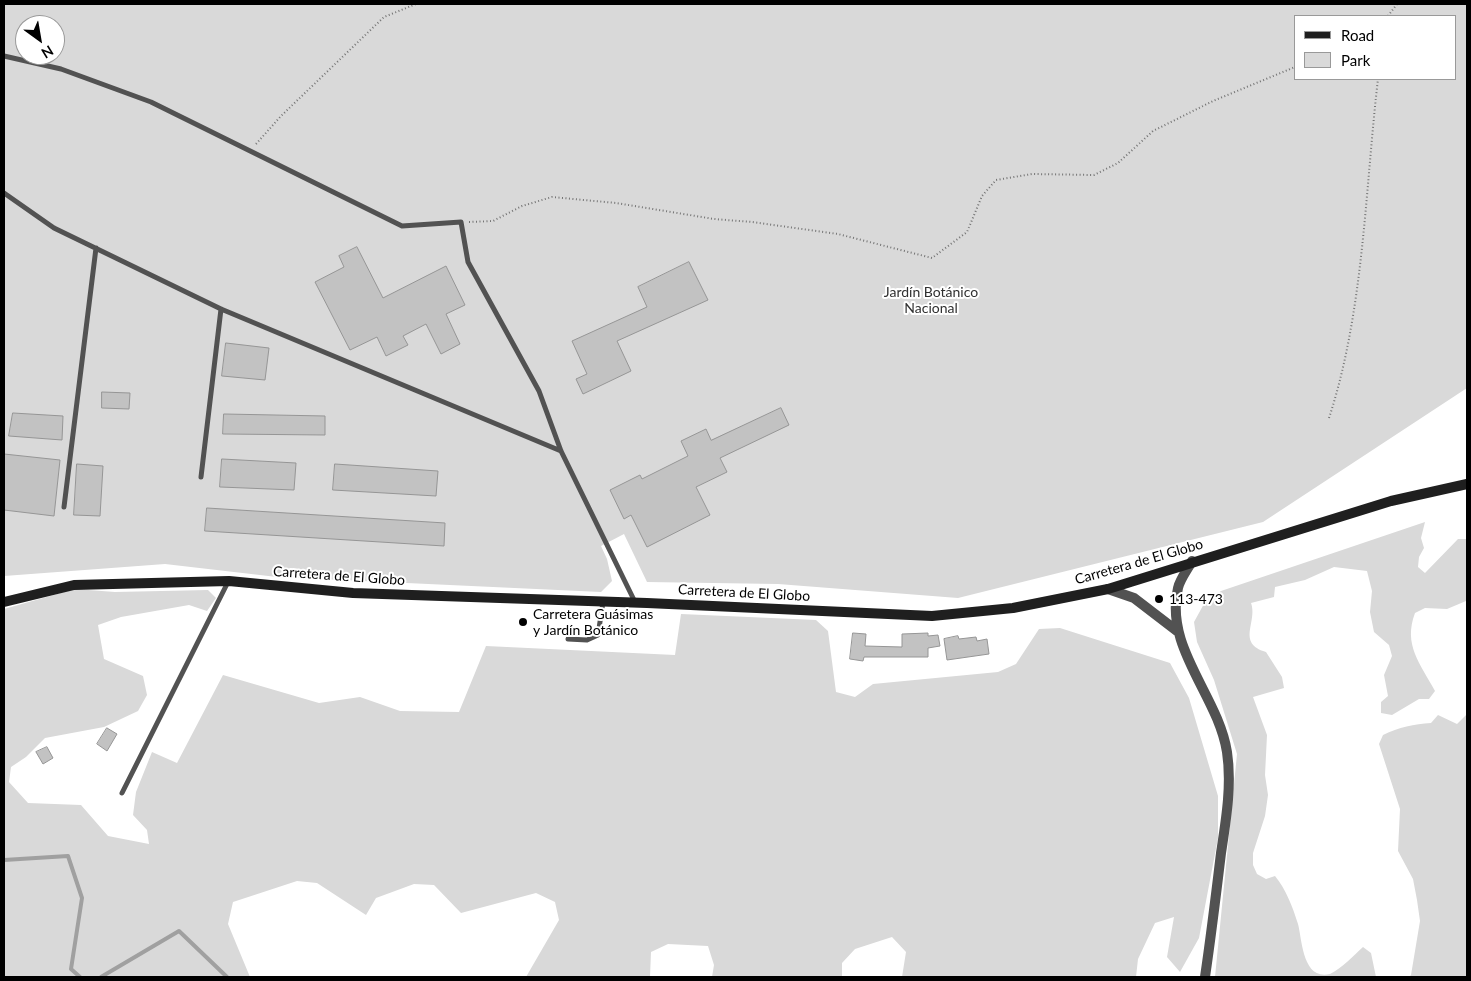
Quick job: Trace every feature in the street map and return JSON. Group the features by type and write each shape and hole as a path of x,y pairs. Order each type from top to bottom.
{"main road":[{"name":"Carretera de El Globo","path":"4,602 74,585 229,581 353,593 932,616 1014,608 1108,589 1192,561 1391,501 1467,484"}],"street":[{"path":"1192,561 1178,586 1175,612 1177,631 1193,669 1214,710 1227,751 1228,800 1205,977"},
{"path":"1108,589 1134,598 1177,631"}],"lane":[{"path":"4,56 61,69 151,102 402,226 462,222 468,262 539,391 561,451 635,603"},
{"path":"4,193 54,228 221,309 561,451"},
{"path":"64,507 96,248"},
{"path":"201,476 221,309"},
{"path":"122,793 229,581"},
{"path":"568,639 587,640 598,635 603,602"}],"path":[{"path":"251,150 281,116 384,17 416,4"},
{"path":"1390,15 1397,4"},
{"path":"462,222 494,221 522,206 552,197 616,203 714,219 752,222 838,234 932,258 967,232 982,196 996,180 1032,174 1094,175 1118,163 1153,131 1213,101 1294,67"},
{"path":"1329,418 1338,390 1353,313 1378,80"}],"green space":[{"name":"Jardín Botánico Nacional","path":"4,4 1467,4 1467,388 1263,522 958,598 778,584 647,582 624,534 601,546 607,559 612,581 601,592 277,577 165,564 4,576"},
{"path":"1425,522 1421,538 1424,548 1419,557 1418,567 1425,573 1458,539 1467,539 1466,601 1447,609 1425,608 1415,613 1412,624 1411,635 1415,654 1435,691 1429,699 1419,699 1392,715 1381,713 1381,702 1388,696 1384,675 1392,656 1389,645 1374,632 1370,612 1372,591 1367,571 1334,567 1305,580 1275,587 1274,597 1251,603 1250,638 1257,648 1266,652 1282,677 1284,688 1253,697 1267,735 1265,775 1268,795 1265,816 1253,853 1253,865 1257,874 1266,879 1275,876 1283,887 1298,924 1305,957 1314,971 1321,974 1330,974 1363,947 1371,953 1376,977 1215,977 1237,754 1214,680 1197,642 1194,622 1205,602 1221,591"},
{"path":"75,589 115,592 208,590 216,598 207,611 189,605 121,617 98,625 104,659 143,676 147,695 138,711 104,727 45,738 26,757 11,767 9,782 28,803 81,805 108,836 149,844 147,830 133,815 136,792 152,752 177,763 223,675 319,703 360,697 400,711 459,712 486,646 675,655 681,614 816,620 828,631 836,692 855,697 873,684 998,672 1016,664 1039,629 1060,628 1170,663 1189,698 1218,796 1218,838 1199,938 1180,972 1167,957 1174,917 1155,923 1138,959 1136,977 902,977 906,952 892,937 855,949 842,963 842,977 712,977 714,965 708,946 668,944 651,952 650,977 526,977 559,920 555,902 536,893 461,913 434,885 414,884 376,898 366,915 317,883 297,881 233,902 228,924 250,977 4,977 4,609"},
{"path":"1467,714 1467,977 1409,977 1411,975 1420,921 1413,879 1398,851 1400,809 1379,744 1383,735 1407,726 1431,723 1438,715 1457,724"}],"building":[{"path":"357,247 383,298 446,266 465,305 446,314 460,344 441,354 426,324 403,336 408,345 386,356 377,337 350,350 315,282 344,267 339,256"},
{"path":"689,262 708,300 617,341 631,371 583,394 576,379 587,374 572,341 647,307 638,287"},
{"path":"226,343 269,348 265,380 222,376"},
{"path":"102,392 130,393 129,409 102,408"},
{"path":"781,408 789,425 720,458 727,472 696,487 710,515 647,547 631,515 624,519 610,490 640,475 642,479 688,456 681,441 706,429 711,440"},
{"path":"13,413 63,416 62,440 9,436"},
{"path":"224,414 325,416 325,435 223,434"},
{"path":"4,454 60,460 54,516 4,510"},
{"path":"222,459 296,463 294,490 220,487"},
{"path":"77,464 103,466 100,516 74,515"},
{"path":"335,464 438,471 436,496 333,490"},
{"path":"207,508 445,523 444,546 205,531"},
{"path":"853,633 866,634 865,646 902,647 902,634 928,633 928,636 938,635 940,646 928,648 928,657 864,657 863,661 850,659"},
{"path":"958,636 959,639 976,637 977,641 987,639 989,654 947,660 944,639"},
{"path":"107,728 117,734 107,751 97,744"},
{"path":"47,747 53,758 43,764 36,752"}],"waterway":[{"path":"4,860 68,856 82,898 71,969 80,977"},
{"path":"101,977 179,931 227,977"}],"place":[{"name":"113-473","path":"1159,599"},
{"name":"Carretera Guásimas y Jardín Botánico","path":"523,622"}]}
